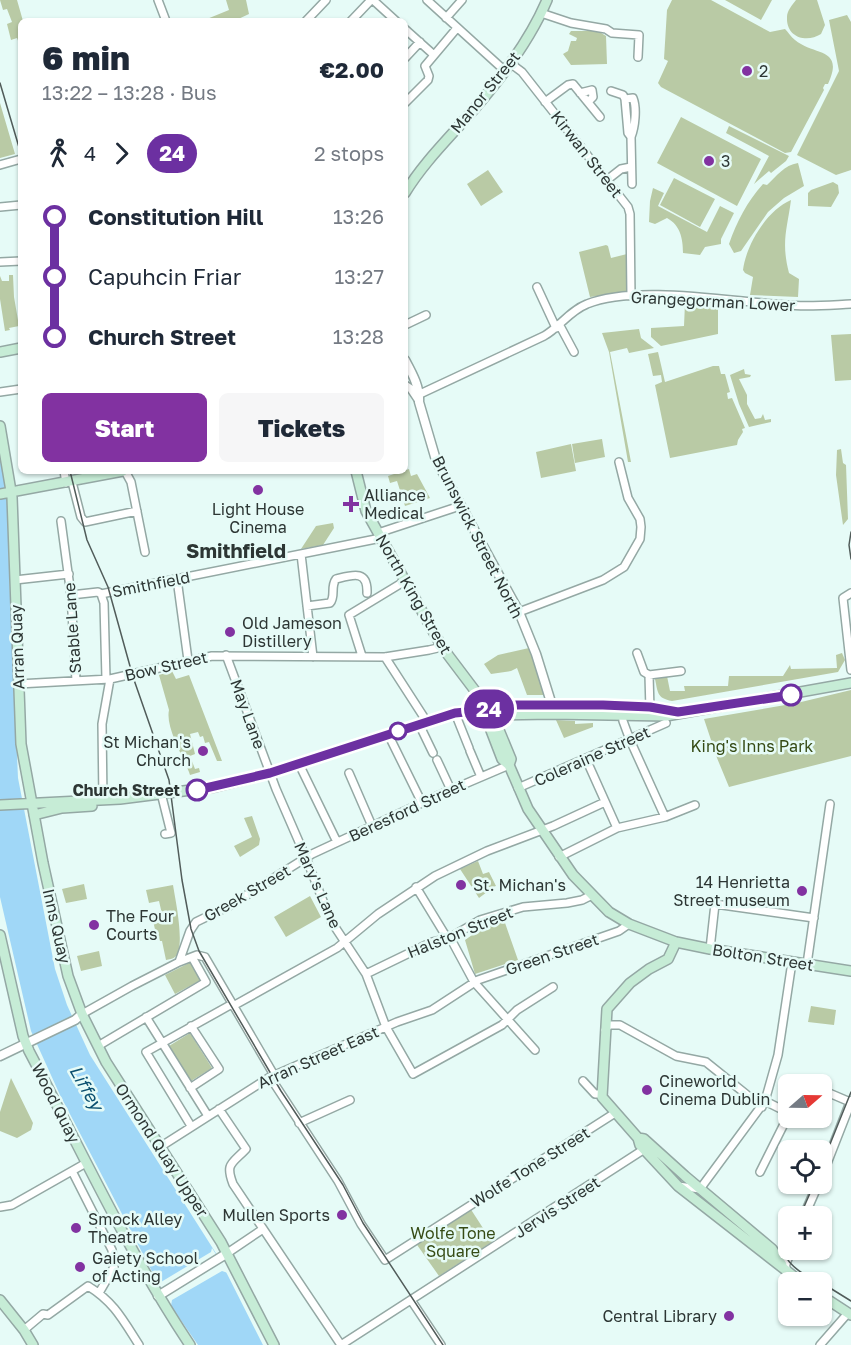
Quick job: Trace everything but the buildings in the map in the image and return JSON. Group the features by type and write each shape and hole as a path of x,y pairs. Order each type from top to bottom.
{"main road":[{"name":"Manor Street","path":"408,188 522,47 547,0"},
{"path":"0,352 18,349"},
{"name":"Arran Quay","path":"0,426 15,580 21,744 27,802"},
{"path":"7,493 109,474"},
{"name":"North King Street","path":"357,474 364,508 442,647 494,718 511,759 508,765"},
{"path":"0,805 102,800 215,787 270,773 455,713 487,710 499,705 650,712 666,716 678,712 757,701 851,683"},
{"path":"487,710 500,715 521,715 551,709"},
{"name":"North King Street","path":"487,710 487,720 502,759 508,765 518,788 559,857 609,912 628,924 676,942"},
{"path":"501,734 502,728 521,715"},
{"path":"34,815 62,808 90,806 102,800"},
{"name":"Inns Quay","path":"27,802 34,815 68,976 82,1014 98,1046"},
{"name":"Wood Quay","path":"0,935 25,1043 86,1163 190,1345"},
{"path":"676,942 668,959 630,983 607,1009 603,1100 638,1138 644,1139 647,1147 678,1186 787,1272"},
{"name":"Bolton Street","path":"676,942 710,950 851,971"},
{"name":"Ormond Quay Upper","path":"98,1046 208,1220 223,1256 274,1345"},
{"path":"647,1147 772,1249 787,1272"},
{"path":"0,1300 24,1330 30,1344"},
{"path":"832,1303 849,1314"}],"street":[{"path":"158,0 165,18"},
{"path":"309,18 326,0"},
{"path":"354,18 372,0 393,18"},
{"name":"Kirwan Street","path":"427,0 457,28 507,66 522,72 628,207 631,296"},
{"path":"446,18 462,0"},
{"path":"541,13 571,23 606,28 612,33 639,35 638,57"},
{"path":"408,101 428,80 429,76 425,66 457,28"},
{"path":"408,32 434,55"},
{"path":"408,55 420,42"},
{"path":"545,102 568,85 573,84 580,93 592,90 593,98 588,102 600,117"},
{"path":"611,91 623,95 625,99 628,134 631,137 632,184"},
{"path":"0,165 18,160"},
{"path":"607,180 621,169 631,167"},
{"path":"0,207 18,205"},
{"path":"2,262 18,261"},
{"path":"537,287 574,352"},
{"name":"Grangegorman Lower","path":"420,398 544,336 558,326 566,316 589,303 631,296 665,296 787,305 851,304"},
{"path":"408,324 426,315"},
{"name":"Brunswick Street North","path":"408,368 420,398 436,460 519,612 536,654 551,709"},
{"path":"408,387 420,398"},
{"path":"0,392 18,389"},
{"path":"519,612 603,580 624,567 640,539 640,519 628,498 619,462"},
{"path":"65,474 81,517 85,522 136,511"},
{"path":"126,474 131,482 145,552"},
{"name":"Smithfield","path":"71,595 101,594 301,554 380,535 460,506"},
{"name":"Stable Lane","path":"61,521 71,595 76,681"},
{"path":"301,554 313,657"},
{"path":"15,580 69,574"},
{"path":"307,606 332,601 332,585 336,579 358,575 367,582 367,593"},
{"path":"177,579 189,660"},
{"path":"362,656 349,615 405,580"},
{"path":"851,593 843,598 851,670"},
{"path":"101,594 104,603 108,679 102,724 102,800"},
{"name":"Bow Street","path":"18,684 108,679 159,669 201,657 226,655 385,657 442,647"},
{"path":"637,653 644,672 649,675 681,671"},
{"name":"May Lane","path":"226,655 270,773"},
{"path":"385,657 423,723 435,757 451,790"},
{"path":"649,675 650,712"},
{"path":"622,711 630,740 665,817"},
{"path":"455,713 480,777"},
{"name":"Coleraine Street","path":"518,788 666,723"},
{"path":"388,734 422,802"},
{"path":"586,759 617,828"},
{"path":"299,764 338,842"},
{"name":"Beresford Street","path":"306,858 422,802 508,765"},
{"name":"Mary's Lane","path":"270,773 331,921 366,974 386,1027 413,1074 502,1025 507,1020"},
{"path":"349,773 372,826"},
{"path":"160,793 166,808 171,833 165,834"},
{"path":"192,1126 146,1052 337,948 378,914 416,887 487,851 605,802"},
{"path":"807,964 830,804"},
{"path":"559,857 617,828 665,817 695,806"},
{"name":"Greek Street","path":"179,962 190,931 196,922 229,906 306,858"},
{"path":"416,887 474,982 535,1050"},
{"name":"Halston Street","path":"366,974 432,942 449,938 480,920 523,907 567,903 592,895"},
{"path":"710,950 715,904 814,918"},
{"name":"Green Street","path":"386,1027 437,1008 474,982 619,931 628,924"},
{"path":"98,1046 206,982 196,956"},
{"path":"0,1056 69,1023 132,986 179,962 196,956 205,957 299,1123 350,1100"},
{"path":"678,1186 700,1189 764,1104 778,1055 792,962"},
{"path":"507,1020 523,1005 553,987"},
{"path":"146,1017 208,1116"},
{"path":"605,1030 609,1025 620,1025 676,1056 706,1062 764,1104 778,1110"},
{"path":"190,1088 219,1069 191,1026"},
{"name":"Arran Street East","path":"160,1147 272,1076 386,1027"},
{"path":"583,1081 595,1094 602,1094"},
{"path":"832,1094 851,1102 832,1150"},
{"path":"219,1109 246,1149 235,1158 229,1168 233,1184 341,1345"},
{"name":"Wolfe Tone Street","path":"299,1123 338,1181 361,1224 385,1260 615,1113"},
{"path":"760,1172 782,1128"},
{"name":"Jervis Street","path":"341,1345 647,1147"},
{"path":"0,1207 12,1206 86,1163"},
{"path":"72,1171 112,1250 114,1267 99,1293"},
{"path":"161,1294 263,1229"},
{"path":"787,1260 785,1265 787,1272"},
{"path":"24,1330 44,1314 48,1315 88,1286 112,1303 139,1345"},
{"path":"411,1300 441,1345"},
{"path":"820,1345 849,1314"}],"green space":[{"path":"0,0 17,0 22,18 18,18 18,41 17,38 11,40 7,24 12,22 7,9 3,10"},
{"path":"226,0 246,0 249,14 240,18 209,18 229,10"},
{"name":"2","path":"672,0 711,0 770,32 785,29 803,45 830,58 833,64 828,84 825,84 791,152 785,153 661,87 658,83 668,61 664,59 667,10"},
{"path":"725,0 772,0 761,20"},
{"path":"796,0 817,0 825,25 821,34 804,38 798,37 790,30 787,15"},
{"path":"847,15 851,22 851,170 836,175 797,155 839,71 829,20"},
{"path":"571,31 598,31 606,36 607,64 571,65 563,54 568,51 571,41 576,41 577,38 569,34"},
{"path":"0,103 15,154 0,158"},
{"name":"3","path":"681,117 761,159 737,206 657,163"},
{"path":"729,126 789,156 771,173 769,171 754,184 769,156 726,133"},
{"path":"798,163 804,186 784,198 768,212 741,251 734,253 729,244 747,205 763,184 767,185 785,168"},
{"path":"488,170 503,192 481,206 467,184"},
{"path":"674,178 715,199 700,227 660,205"},
{"path":"833,182 838,185 839,193 831,207 808,206 808,193 811,190"},
{"path":"653,188 664,193 658,206 707,232 720,206 734,213 721,239 721,244 705,247 700,255 683,253 680,232 675,224 667,218 655,224 649,222"},
{"path":"791,200 785,253 789,273 799,279 798,297 750,295 753,277 743,270 748,250 766,220"},
{"path":"606,245 611,258 627,254 628,292 590,297 579,252"},
{"path":"9,275 13,275 18,326 5,331 0,299 0,276 2,281 9,281"},
{"path":"685,303 718,306 718,334 661,346 651,337 651,328 684,326"},
{"path":"639,329 641,338 654,348 629,353 627,348 610,352 631,462 628,462 609,352 602,333"},
{"path":"851,334 851,380 835,381 831,335"},
{"path":"658,352 665,382 719,366 721,374 725,374 730,392 727,393 728,399 732,398 745,428 742,429 743,432 737,445 670,458 655,385 662,382 661,375 653,376 648,354"},
{"path":"744,369 745,374 751,375 739,379 747,395 747,404 755,419 761,418 763,414 765,420 771,419 771,422 749,427 730,375"},
{"path":"602,439 605,457 575,463 572,444"},
{"path":"571,444 576,471 541,478 536,452"},
{"path":"841,449 843,463 846,465 848,519 843,525 836,475 837,450"},
{"path":"408,469 411,476 417,474 430,498 405,506 397,481 390,483 388,476 408,474"},
{"path":"333,523 334,528 323,545 301,549 316,526"},
{"path":"529,648 544,695 527,695 517,668 491,674 484,664 498,655"},
{"path":"842,653 845,660 838,672 672,701 659,694 655,679 667,676 670,691 685,691 684,686 728,686 729,676 783,676 790,665 791,669 837,668 836,655"},
{"path":"172,671 176,679 189,675 222,761 217,761 209,742 205,743 203,736 200,737 198,732 190,734 195,754 190,756 195,769 199,768 200,772 190,775 170,726 169,710 159,675"},
{"name":"King's Inns Park","path":"851,690 851,756 729,787 704,719 797,703"},
{"path":"556,720 575,721 575,724 593,723 593,727 564,738"},
{"path":"252,816 260,839 259,845 240,857 234,846 252,837 244,818"},
{"path":"478,861 483,874 489,872 496,886 486,889 487,892 479,898 460,869"},
{"path":"84,884 87,899 66,903 62,889"},
{"path":"173,885 180,944 175,957 166,960 162,941 156,934 152,916 162,914 159,901 149,903 146,890"},
{"path":"310,896 321,917 286,937 274,917"},
{"path":"504,920 518,960 475,974 465,940 485,926"},
{"path":"99,951 102,966 81,971 77,956"},
{"path":"191,962 201,980 175,994 165,975"},
{"path":"811,1006 836,1010 834,1025 808,1022"},
{"path":"190,1033 212,1068 191,1081 169,1046"},
{"path":"11,1078 33,1123 31,1130 17,1138 0,1131 0,1112"},
{"name":"Wolfe Tone Square","path":"470,1208 492,1242 439,1276 415,1242"}],"water":[{"name":"Liffey","path":"0,453 8,499 18,778 55,969 67,1005 90,1055 219,1258 263,1345 198,1345 157,1281 60,1095 31,1031 0,897"}],"pier":[{"path":"212,1248 228,1273 222,1271 172,1300 171,1306 157,1281 161,1282 211,1252"}],"tram line":[{"path":"0,83 18,144"},
{"path":"71,474 87,540 108,587 133,677 169,780 182,880 191,929 199,951 281,1091 343,1185 363,1223 443,1345"},
{"path":"851,532 849,545 851,559"},
{"path":"832,1140 851,1092"},
{"path":"804,1206 810,1194"},
{"path":"788,1260 801,1272"},
{"path":"832,1289 851,1301"}],"bus line":[{"name":"24","path":"197,790 270,773 455,713 487,710 499,705 603,705 650,707 678,712 791,695"}],"place":[{"name":"2","path":"747,71"},
{"name":"3","path":"709,161"},
{"name":"Light House Cinema","path":"258,490"},
{"name":"Alliance Medical","path":"351,504"},
{"name":"Old Jameson Distillery","path":"230,632"},
{"name":"St Michan's Church","path":"203,751"},
{"name":"Church Street","path":"197,790"},
{"name":"St. Michan's","path":"461,885"},
{"name":"14 Henrietta Street museum","path":"802,891"},
{"name":"The Four Courts","path":"94,925"},
{"name":"Cineworld Cinema Dublin","path":"647,1090"},
{"name":"Mullen Sports","path":"342,1215"},
{"name":"Smock Alley Theatre","path":"76,1228"},
{"name":"Gaiety School of Acting","path":"80,1267"},
{"name":"Central Library","path":"729,1316"}],"district":[{"name":"Smithfield","path":"236,551"}]}
